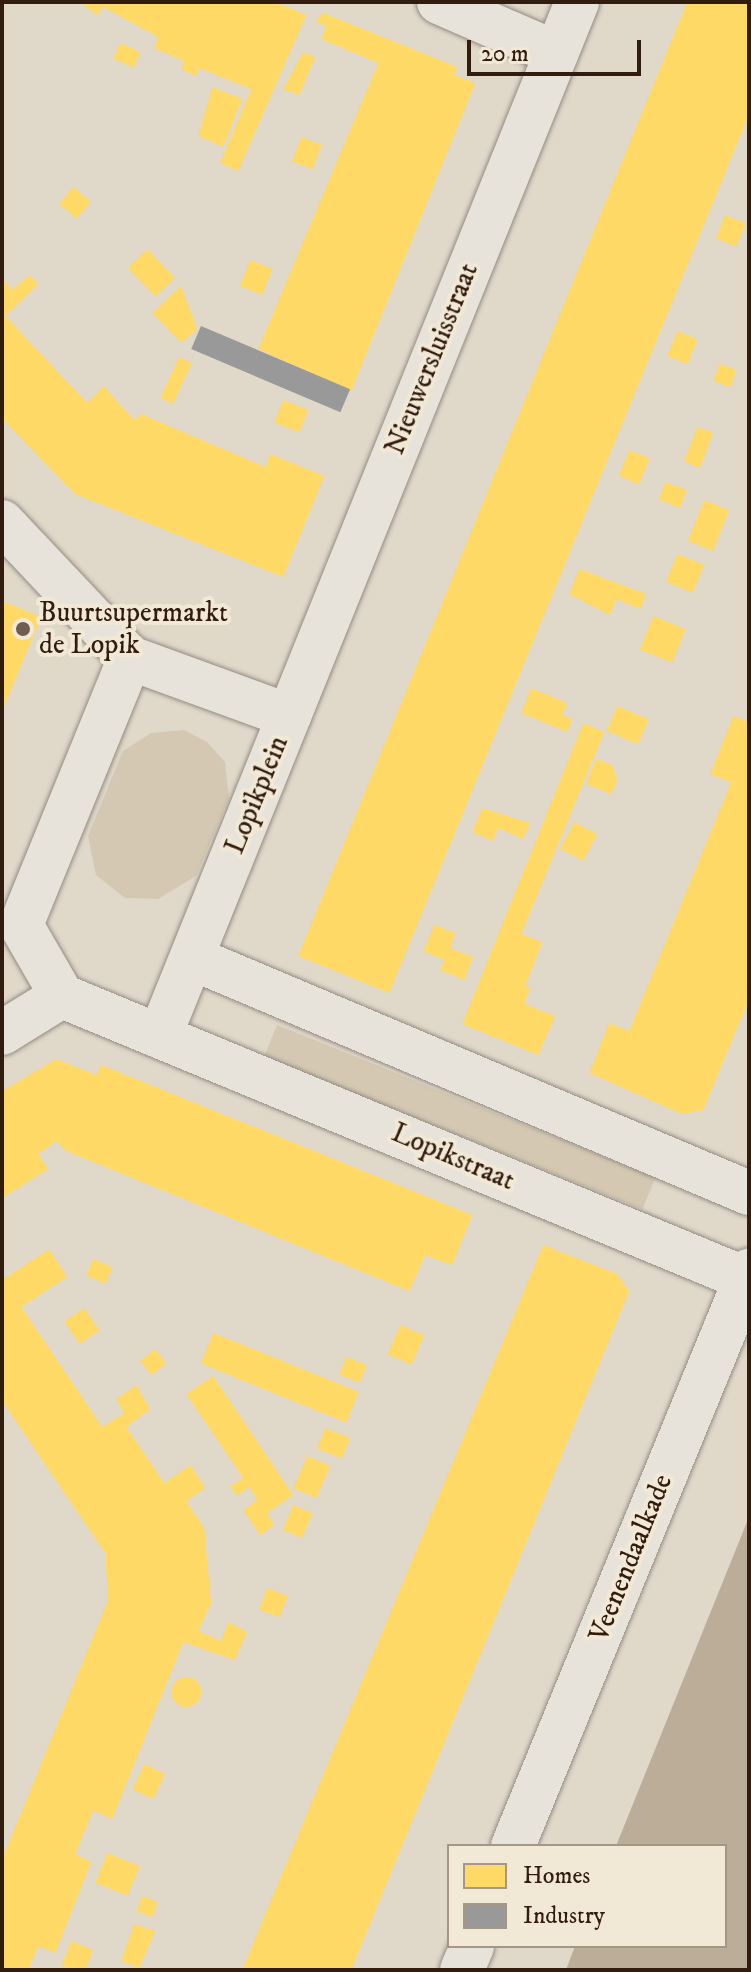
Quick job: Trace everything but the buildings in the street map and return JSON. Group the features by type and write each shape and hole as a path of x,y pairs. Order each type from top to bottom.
{"street":[{"path":"439,2 556,53"},
{"name":"Nieuwersluisstraat","path":"289,716 577,2"},
{"path":"2,522 130,658 12,931 62,996 160,1036"},
{"name":"Lopikplein","path":"130,658 289,716 160,1036"},
{"path":"192,958 749,1193"},
{"path":"2,1033 62,996"},
{"name":"Lopikstraat","path":"160,1036 747,1275"},
{"name":"Veenendaalkade","path":"514,1844 747,1275"},
{"path":"462,1970 471,1948"}],"shaded area":[{"path":"184,730 207,742 225,762 229,798 196,876 158,899 125,898 96,875 88,836 123,751 151,733"},
{"path":"277,1025 655,1178 643,1209 264,1057"},
{"path":"749,1517 749,1970 566,1970 574,1948 727,1948 727,1844 617,1844"}],"place":[{"name":"Buurtsupermarkt de Lopik","path":"23,629"}]}
